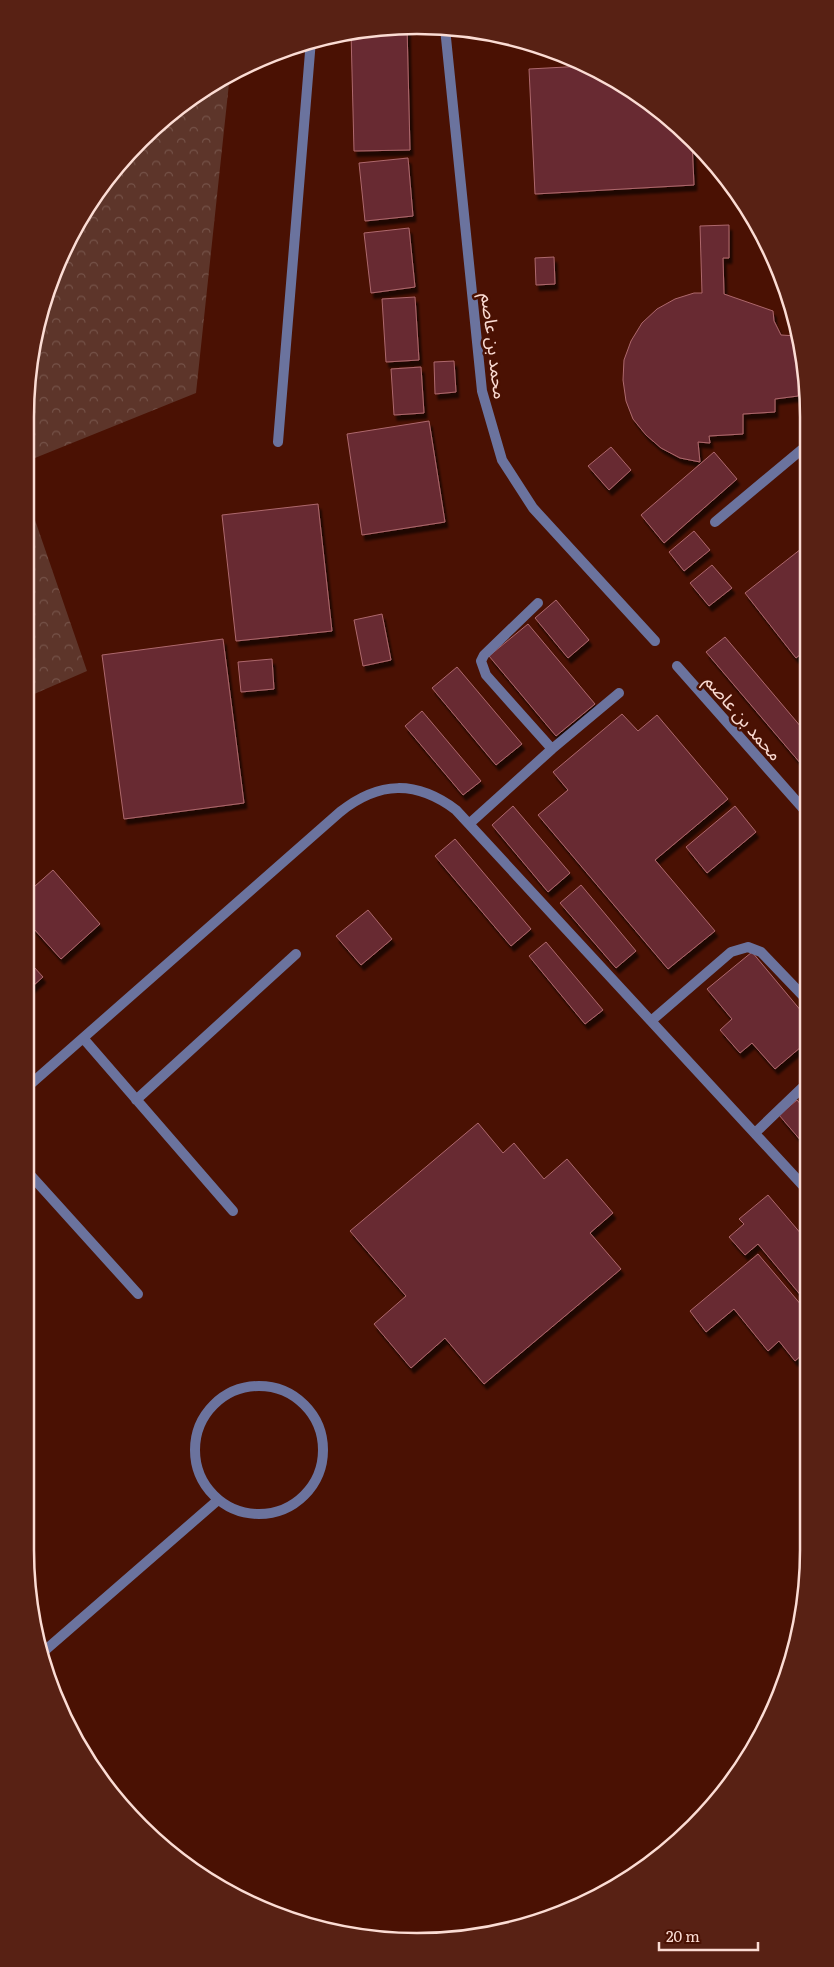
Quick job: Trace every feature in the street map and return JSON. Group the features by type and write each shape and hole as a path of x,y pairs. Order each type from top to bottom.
{"street":[{"name":"محمد بن عاصم","path":"446,35 482,391 502,460 533,508 655,641"},
{"path":"278,442 310,49"},
{"path":"715,522 800,451"},
{"path":"538,603 484,655 481,661 486,675 552,749"},
{"name":"محمد بن عاصم","path":"677,666 800,805"},
{"path":"469,824 552,749 619,693"},
{"path":"34,1081 354,800 371,792 389,788 407,788 425,791 442,799 456,810 800,1182"},
{"path":"651,1021 731,952 748,947 761,952 800,993"},
{"path":"136,1100 296,954"},
{"path":"83,1038 233,1211"},
{"path":"755,1133 800,1090"},
{"path":"34,1179 138,1294"},
{"path":"251,1387 272,1387 292,1395 308,1408 319,1427 324,1447 321,1468 312,1487 297,1502 278,1512 264,1514 236,1510 218,1500 204,1484 196,1464 195,1443 202,1422 214,1405 231,1393 251,1387"},
{"path":"47,1649 218,1500"}],"green space":[{"path":"229,83 196,393 34,458 35,392 41,342 54,294 73,247 98,204 129,164 146,146 184,113"},
{"path":"34,517 87,671 34,694"}],"building":[{"path":"407,34 410,150 354,151 351,40"},
{"path":"572,67 630,98 670,129 692,151 694,185 535,194 529,69"},
{"path":"408,158 413,216 365,221 359,163"},
{"path":"729,225 729,258 723,258 724,294 773,311 774,321 781,335 791,336 798,385 798,396 775,399 775,412 743,414 743,434 709,436 710,443 698,442 700,462 680,458 661,448 646,435 633,419 626,401 623,380 624,360 631,341 642,323 657,309 675,299 694,293 702,293 700,226"},
{"path":"409,228 415,287 371,293 364,233"},
{"path":"554,257 555,284 536,285 535,258"},
{"path":"415,297 419,360 386,362 382,299"},
{"path":"454,361 456,392 435,394 434,362"},
{"path":"421,367 424,413 394,415 391,369"},
{"path":"429,421 445,522 362,535 347,434"},
{"path":"611,447 631,470 609,490 588,466"},
{"path":"714,452 737,479 664,543 641,515"},
{"path":"318,504 332,631 236,641 222,515"},
{"path":"694,531 710,550 684,571 669,552"},
{"path":"800,550 800,655 796,658 745,593"},
{"path":"712,565 732,588 709,606 690,583"},
{"path":"556,600 589,640 568,658 535,618"},
{"path":"382,614 391,660 363,666 354,620"},
{"path":"528,624 595,704 556,736 489,656"},
{"path":"725,637 800,726 800,763 706,652"},
{"path":"223,639 244,803 124,819 102,655"},
{"path":"272,659 274,689 241,692 238,662"},
{"path":"457,667 522,744 496,765 432,688"},
{"path":"422,711 481,781 463,795 405,726"},
{"path":"622,714 638,731 657,715 728,799 655,860 715,931 668,969 538,815 568,790 553,772"},
{"path":"513,806 570,873 548,892 492,825"},
{"path":"735,806 756,832 707,873 686,847"},
{"path":"455,839 531,929 511,946 435,856"},
{"path":"53,870 100,924 61,959 34,929 34,887"},
{"path":"581,885 636,951 616,968 560,903"},
{"path":"368,910 392,939 361,965 336,936"},
{"path":"546,942 603,1010 585,1024 529,956"},
{"path":"752,952 800,1010 800,1048 775,1069 752,1043 740,1053 720,1030 732,1019 707,989"},
{"path":"34,967 43,977 34,985"},
{"path":"797,1100 800,1104 800,1140 779,1115"},
{"path":"478,1123 503,1153 514,1143 544,1179 567,1159 613,1213 590,1233 621,1269 484,1384 445,1338 411,1368 374,1324 406,1296 350,1231"},
{"path":"768,1195 800,1233 800,1294 758,1244 745,1255 729,1237 744,1224 739,1219"},
{"path":"758,1254 800,1304 800,1357 795,1361 779,1341 768,1351 734,1309 706,1332 690,1311"}]}
